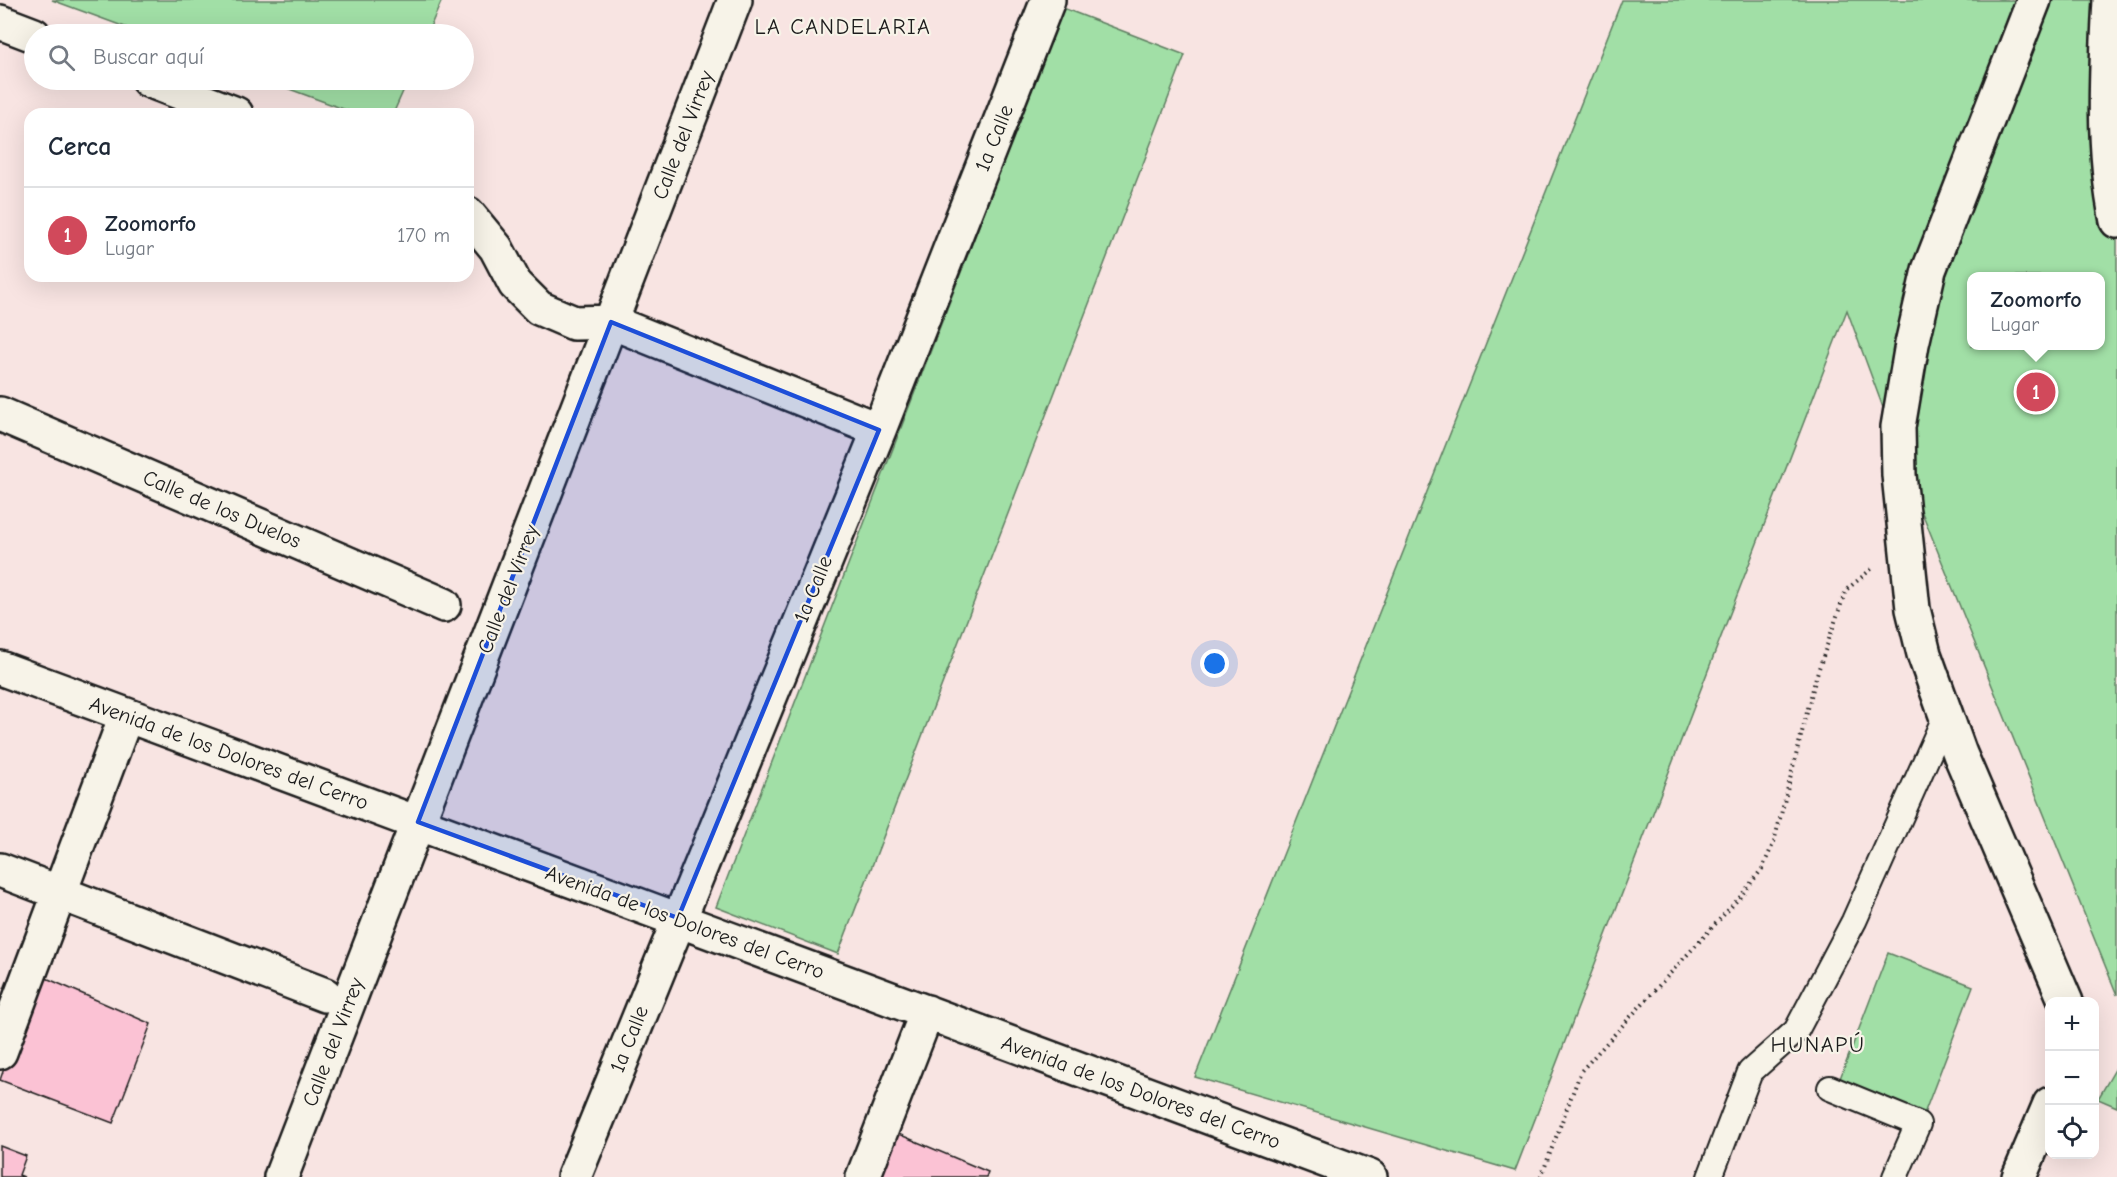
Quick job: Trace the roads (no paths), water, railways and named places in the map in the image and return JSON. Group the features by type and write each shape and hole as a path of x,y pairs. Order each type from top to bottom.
{"street":[{"name":"Calle del Virrey","path":"281,1177 735,0"},
{"name":"1a Calle","path":"574,1177 879,430 1048,0"},
{"path":"2034,0 1929,270 1912,344 1898,427 1905,542 1913,609 1924,654 2004,860 2064,997"},
{"path":"2110,0 2106,73 2108,140 2117,221"},
{"path":"0,22 24,31"},
{"path":"173,90 220,108"},
{"path":"474,221 496,248 515,284 539,308 574,323 611,322 879,430"},
{"name":"Calle de los Duelos","path":"0,414 444,605"},
{"name":"Avenida de los Dolores del Cerro","path":"0,668 1370,1177"},
{"path":"1710,1177 1750,1072 1796,1031 1854,921 1946,715"},
{"path":"0,1052 126,716"},
{"path":"0,870 325,995"},
{"path":"863,1177 927,1012"},
{"path":"1830,1088 1918,1124 1895,1177"},
{"path":"2019,1177 2049,1105"}],"place":[{"name":"Zoomorfo","path":"2036,392"}],"district":[{"name":"LA CANDELARIA","path":"843,26"},
{"name":"HUNAPÚ","path":"1818,1044"}]}
